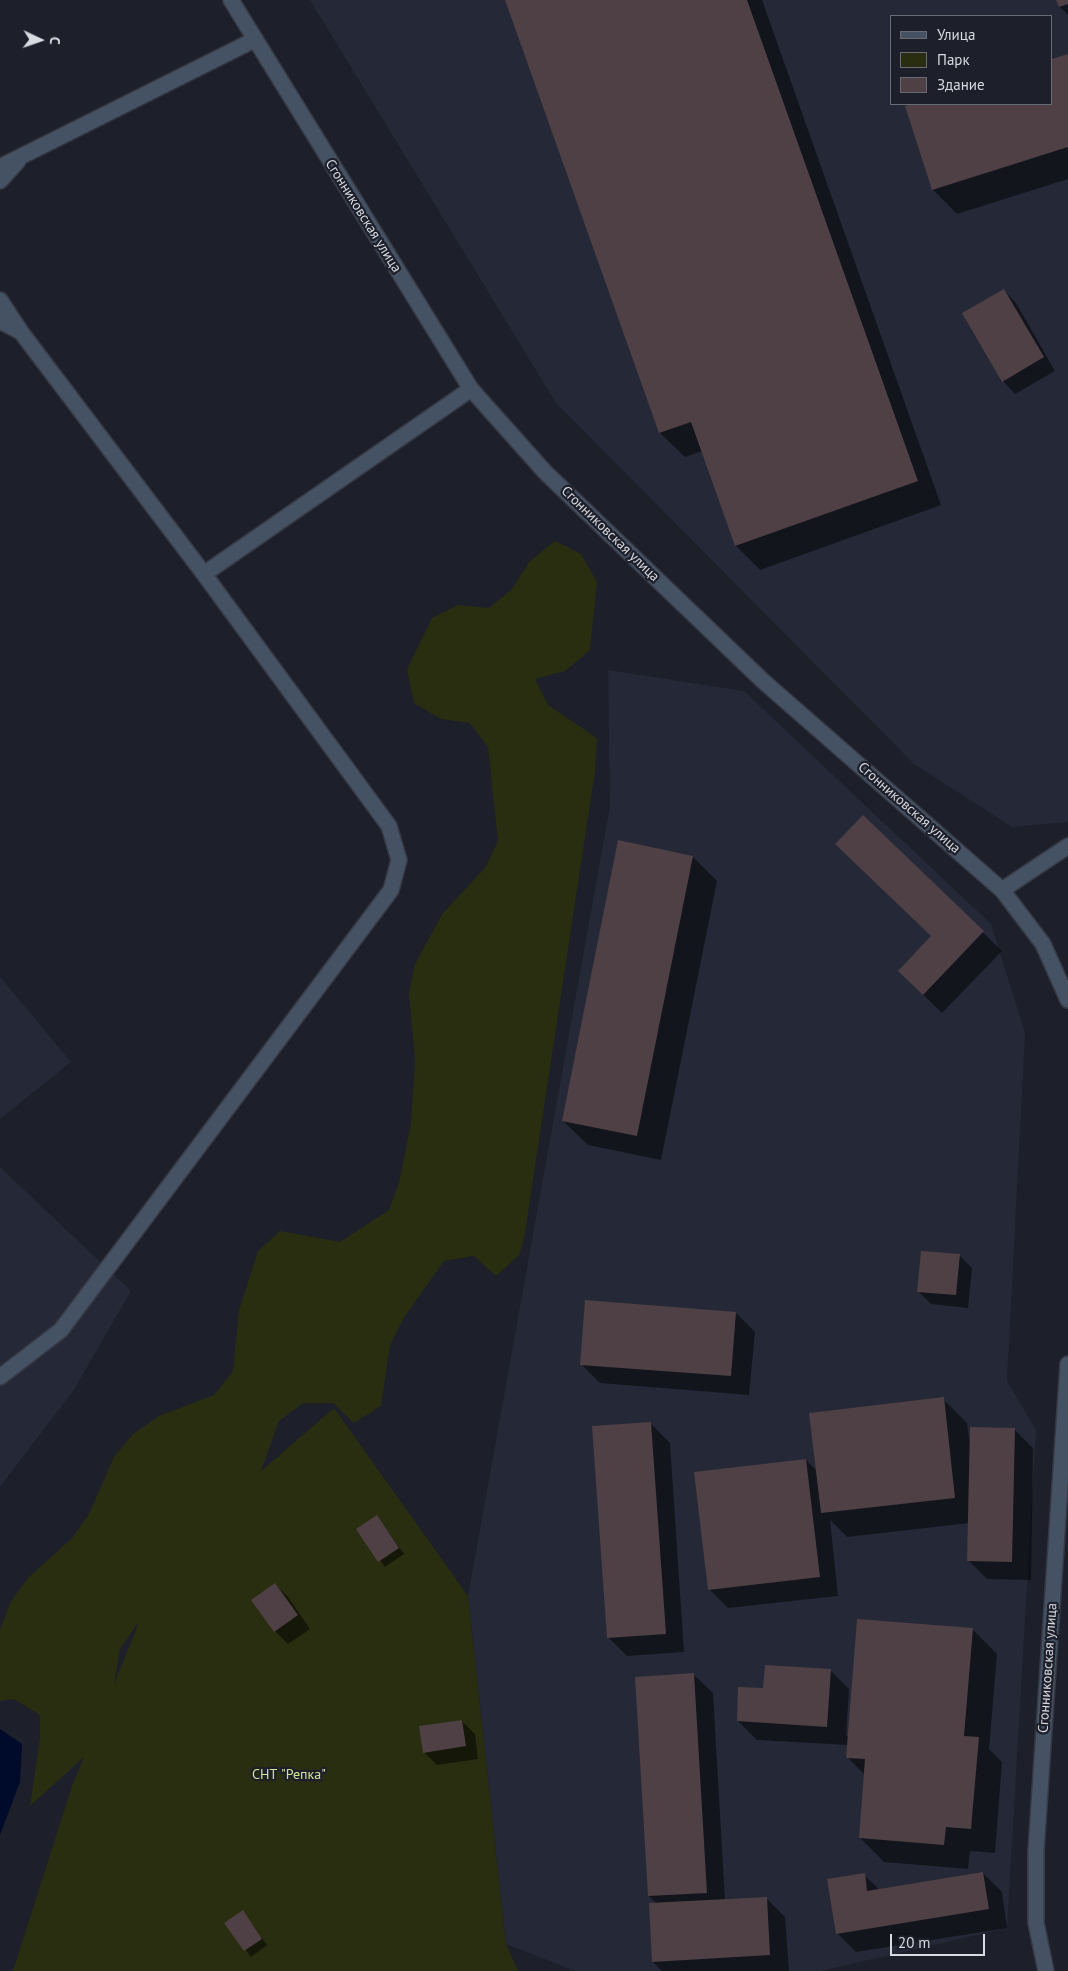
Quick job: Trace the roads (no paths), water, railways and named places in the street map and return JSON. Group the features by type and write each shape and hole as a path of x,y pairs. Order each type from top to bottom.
{"street":[{"name":"Сгонниковская улица","path":"231,0 471,389 545,472 763,680 1002,890 1043,944 1068,1000"},
{"path":"0,167 254,40"},
{"path":"0,181 21,158"},
{"path":"0,300 21,332 204,574 390,826 399,860 391,890 60,1330 0,1377"},
{"path":"0,321 21,332"},
{"path":"204,574 471,389"},
{"path":"1002,890 1068,846"},
{"name":"Сгонниковская улица","path":"1046,1971 1036,1923 1036,1851 1068,1364"}],"water":[{"path":"0,1729 22,1744 20,1782 0,1835"}],"park label":[{"name":"СНТ \"Репка\"","path":"289,1775"}]}
